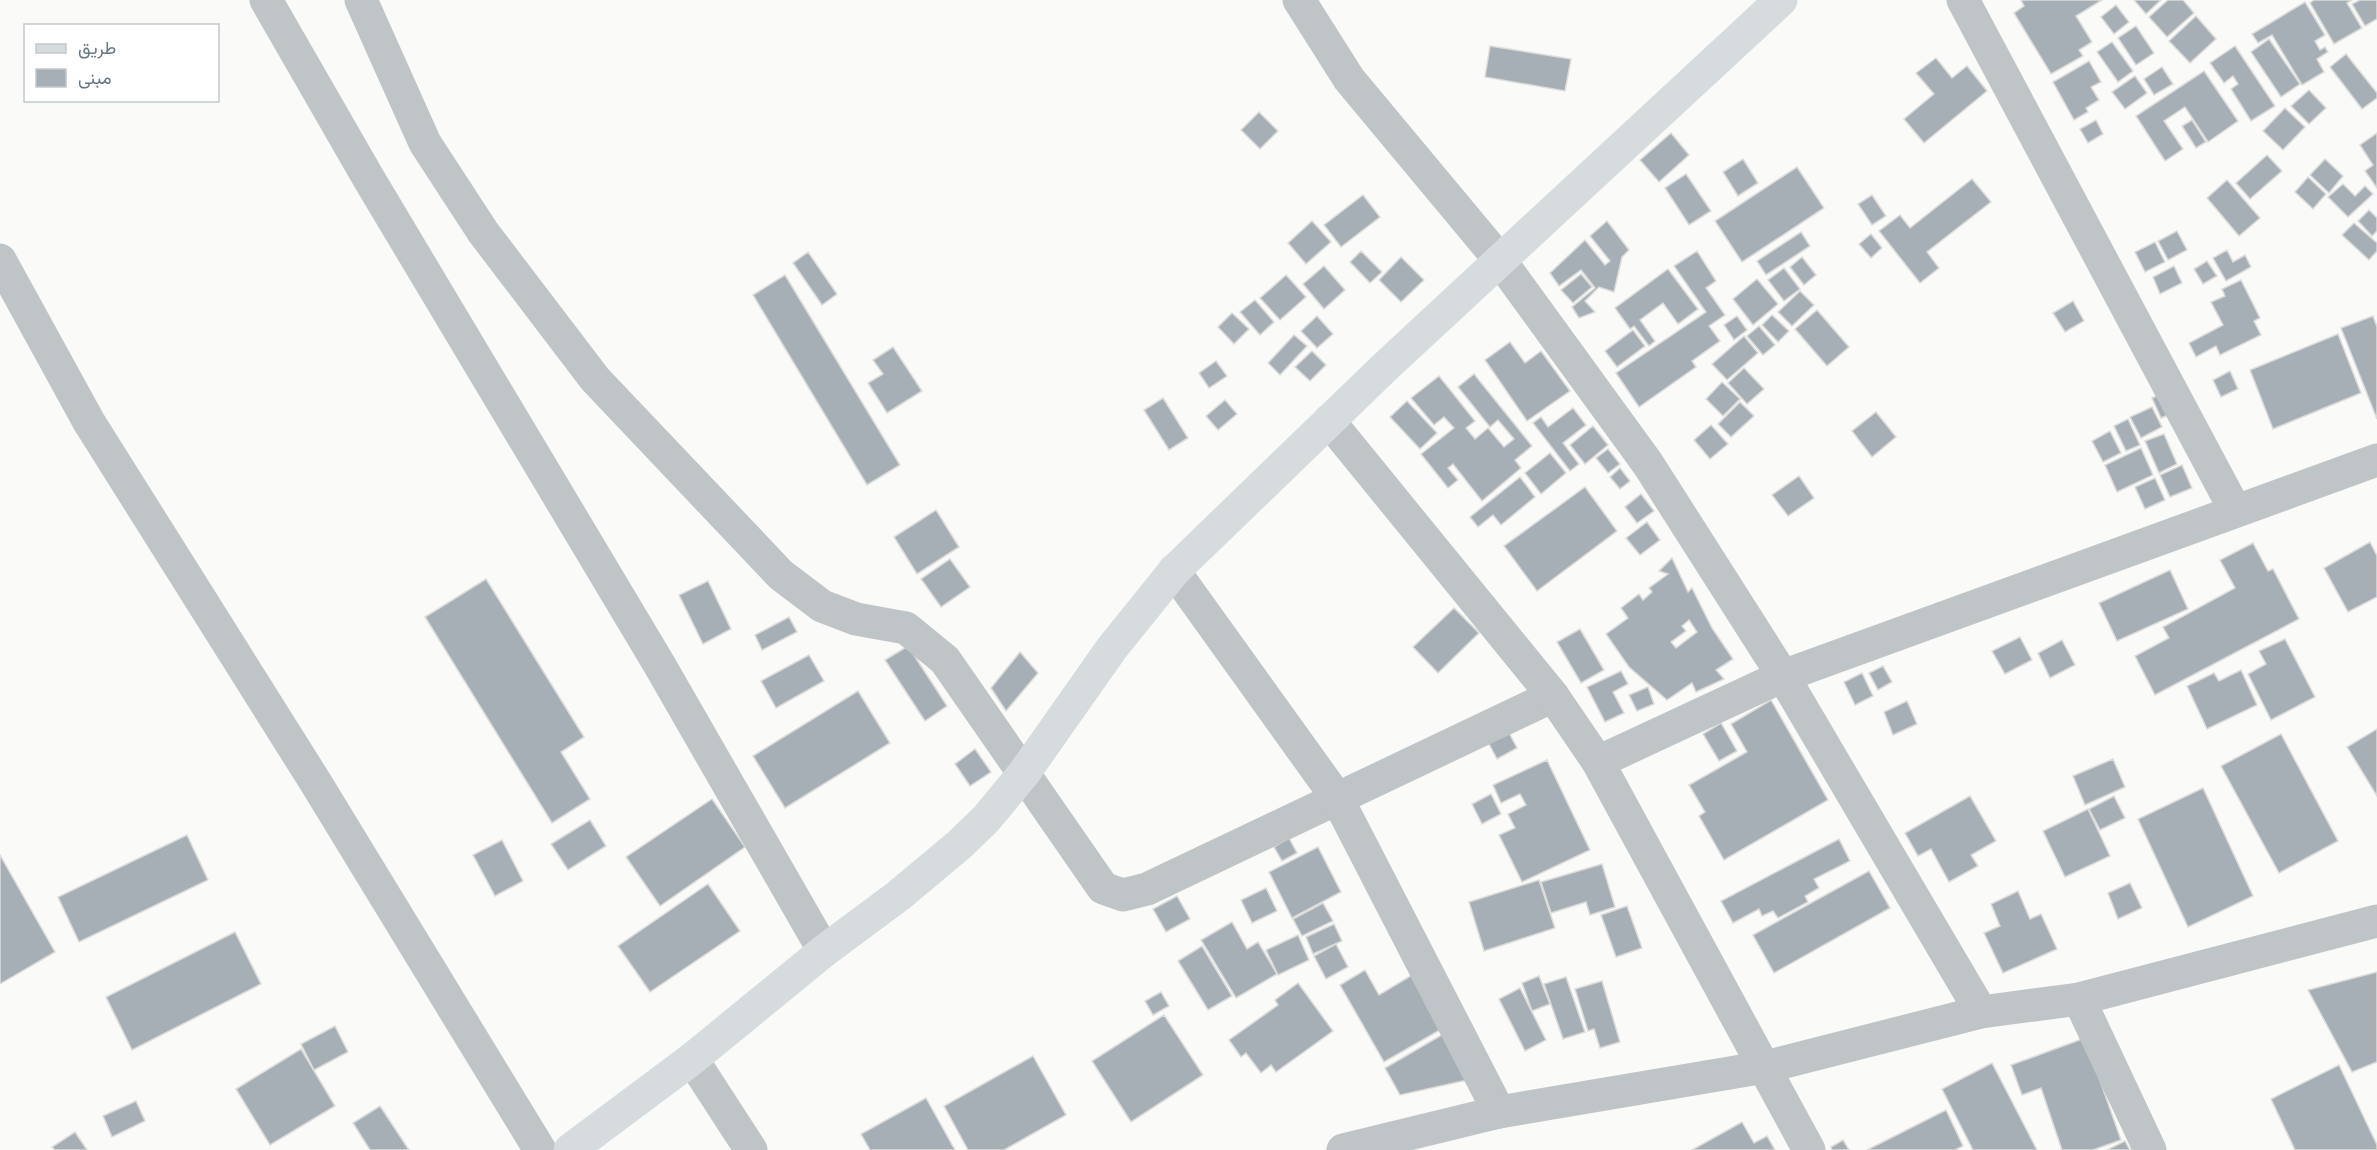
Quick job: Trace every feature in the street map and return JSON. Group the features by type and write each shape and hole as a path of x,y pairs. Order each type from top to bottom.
{"street":[{"path":"266,0 824,951"},
{"path":"361,0 425,142 483,232 595,379 781,575 822,606 856,619 906,628 945,660 1103,888 1123,895 1147,889 1553,696"},
{"path":"1299,0 1349,79 1499,259 1648,464 1783,676 1981,1012"},
{"path":"570,1150 692,1059 959,845 986,819 1024,773 1112,648 1174,571 1499,259 1781,0"},
{"path":"1963,0 2235,510"},
{"path":"0,260 89,422 316,783 540,1150"},
{"path":"1329,421 1553,696 1598,762 1809,1150"},
{"path":"1598,762 1783,676 2377,460"},
{"path":"1174,571 1337,798 1499,1112"},
{"path":"1343,1150 1499,1112 1765,1067 1981,1012 2079,999 2377,921"},
{"path":"2079,999 2150,1150"},
{"path":"692,1059 751,1150"}],"building":[{"path":"2021,0 2102,0 2076,16 2092,42 2079,50 2083,56 2051,74 2014,13 2024,6"},
{"path":"2134,0 2161,0 2146,14"},
{"path":"2168,0 2183,0 2194,13 2167,37 2149,17"},
{"path":"2314,0 2352,0 2347,3 2362,28 2334,44 2310,3"},
{"path":"2360,0 2377,0 2377,19 2365,26 2352,4"},
{"path":"2305,2 2325,35 2315,41 2320,50 2325,47 2328,52 2317,59 2324,72 2302,85 2272,35 2258,43 2252,34"},
{"path":"2116,5 2129,22 2114,34 2101,17"},
{"path":"2196,16 2216,39 2190,63 2169,41"},
{"path":"2136,26 2154,53 2136,65 2118,38"},
{"path":"2269,39 2300,84 2281,97 2251,52"},
{"path":"2112,42 2133,71 2118,82 2097,52"},
{"path":"1490,46 1571,59 1565,91 1485,77"},
{"path":"2235,46 2275,106 2251,121 2231,89 2238,84 2233,76 2224,83 2210,63"},
{"path":"2346,54 2377,93 2377,98 2362,109 2330,67"},
{"path":"1936,58 1952,78 1967,66 1987,91 1924,143 1904,119 1934,94 1916,73"},
{"path":"2089,61 2101,82 2091,87 2099,100 2086,108 2088,112 2074,120 2053,82"},
{"path":"2162,67 2173,84 2154,95 2144,79"},
{"path":"2204,71 2238,121 2208,142 2185,107 2164,121 2183,149 2165,161 2136,116"},
{"path":"2135,76 2147,93 2125,109 2112,92"},
{"path":"2309,90 2326,108 2309,124 2291,106"},
{"path":"2285,108 2305,127 2283,150 2263,131"},
{"path":"1259,112 1278,131 1260,149 1241,130"},
{"path":"2096,120 2103,134 2088,143 2080,129"},
{"path":"2192,120 2206,142 2196,148 2182,126"},
{"path":"1671,133 1689,155 1659,182 1640,160"},
{"path":"2377,133 2377,188 2365,171 2373,165 2360,145"},
{"path":"2267,155 2282,171 2250,199 2236,183"},
{"path":"1743,159 1758,183 1738,196 1723,172"},
{"path":"2325,159 2343,176 2329,193 2310,175"},
{"path":"1797,167 1824,208 1742,262 1715,221"},
{"path":"1686,174 1711,211 1689,225 1665,188"},
{"path":"2308,177 2326,194 2313,209 2295,192"},
{"path":"1972,179 1991,202 1927,252 1939,268 1920,283 1879,231 1900,215 1910,228"},
{"path":"2227,180 2260,218 2239,236 2207,198"},
{"path":"2343,184 2355,196 2365,186 2373,194 2348,217 2328,197"},
{"path":"1363,195 1380,217 1341,247 1324,225"},
{"path":"1872,195 1886,216 1872,225 1858,204"},
{"path":"2369,210 2377,218 2377,231 2372,236 2358,221"},
{"path":"1312,221 1331,242 1306,264 1288,243"},
{"path":"1607,221 1629,250 1622,257 1614,292 1599,287 1585,301 1595,312 1579,318 1572,307 1595,288 1581,270 1559,286 1550,273 1585,240 1605,265 1610,261 1590,236"},
{"path":"2354,223 2377,243 2377,251 2369,260 2342,235"},
{"path":"2177,231 2187,250 2168,260 2158,241"},
{"path":"1801,232 1810,246 1766,275 1757,261"},
{"path":"1871,234 1882,248 1871,258 1859,244"},
{"path":"2155,242 2165,262 2145,272 2135,252"},
{"path":"2227,250 2233,262 2245,255 2251,267 2226,281 2213,258"},
{"path":"1361,251 1382,272 1370,283 1350,262"},
{"path":"1697,251 1716,281 1706,288 1725,315 1709,326 1720,341 1692,361 1696,367 1639,407 1616,373 1706,312 1674,266"},
{"path":"808,252 837,294 822,305 793,263"},
{"path":"1401,257 1424,280 1401,302 1379,280"},
{"path":"1802,257 1816,275 1804,285 1790,267"},
{"path":"2207,261 2217,276 2203,284 2194,269"},
{"path":"1324,266 1345,290 1324,309 1303,284"},
{"path":"2174,266 2182,283 2160,294 2153,277"},
{"path":"1784,268 1800,289 1784,301 1768,280"},
{"path":"1668,269 1698,309 1678,324 1663,303 1640,320 1655,341 1649,346 1634,326 1630,329 1615,308"},
{"path":"1581,274 1592,287 1573,303 1561,290"},
{"path":"785,275 900,465 867,485 753,295"},
{"path":"1286,275 1306,297 1280,320 1260,298"},
{"path":"1757,279 1778,304 1753,325 1733,299"},
{"path":"2241,280 2260,318 2254,321 2261,335 2220,355 2216,346 2196,357 2189,343 2223,325 2211,302 2225,296 2222,289"},
{"path":"1800,291 1814,305 1792,326 1778,312"},
{"path":"1255,300 1274,322 1260,335 1240,312"},
{"path":"2073,301 2084,321 2065,332 2053,313"},
{"path":"1817,310 1849,347 1827,366 1795,329"},
{"path":"1232,313 1249,329 1234,344 1218,327"},
{"path":"1772,315 1789,331 1778,342 1762,325"},
{"path":"1317,316 1333,334 1317,348 1301,331"},
{"path":"1737,316 1747,330 1734,340 1724,325"},
{"path":"2373,316 2377,327 2377,419 2341,328"},
{"path":"1759,326 1775,345 1763,355 1747,336"},
{"path":"1633,330 1645,346 1617,367 1605,351"},
{"path":"2338,334 2361,393 2273,429 2250,370"},
{"path":"1294,335 1307,346 1280,375 1268,363"},
{"path":"1744,336 1758,353 1727,380 1712,364"},
{"path":"1510,342 1525,363 1541,351 1570,391 1527,421 1485,360"},
{"path":"893,347 922,391 887,413 868,383 883,374 873,360"},
{"path":"1312,351 1326,365 1310,381 1295,367"},
{"path":"1216,361 1227,376 1209,388 1199,373"},
{"path":"1744,368 1764,389 1747,404 1728,383"},
{"path":"2230,371 2238,389 2221,397 2213,380"},
{"path":"1474,374 1532,446 1515,460 1521,468 1482,501 1453,464 1448,468 1458,480 1448,488 1421,454 1454,428 1444,417 1434,425 1411,398 1439,376 1475,421 1466,428 1475,439 1488,428 1504,447 1514,439 1498,420 1490,427 1458,387"},
{"path":"1722,382 1740,399 1723,416 1706,399"},
{"path":"2164,393 2173,413 2161,418 2152,398"},
{"path":"1163,398 1188,438 1169,450 1144,410"},
{"path":"1225,400 1237,414 1218,430 1206,416"},
{"path":"1407,401 1437,433 1420,449 1390,417"},
{"path":"1740,402 1754,416 1731,437 1718,424"},
{"path":"2152,407 2162,427 2141,438 2130,417"},
{"path":"1573,408 1586,425 1563,443 1579,464 1570,471 1533,423 1541,417 1548,427"},
{"path":"1876,412 1896,437 1872,457 1852,431"},
{"path":"2128,419 2140,445 2126,451 2114,426"},
{"path":"1711,425 1728,444 1710,459 1694,440"},
{"path":"1593,426 1608,445 1585,464 1570,445"},
{"path":"2110,431 2121,453 2103,462 2092,441"},
{"path":"2164,434 2177,464 2159,473 2145,441"},
{"path":"2141,448 2153,475 2117,492 2105,465"},
{"path":"1608,449 1620,464 1608,473 1596,458"},
{"path":"1550,453 1566,473 1541,494 1525,473"},
{"path":"2182,465 2192,488 2170,497 2160,475"},
{"path":"1620,468 1630,481 1620,489 1610,477"},
{"path":"1799,476 1814,498 1788,516 1772,495"},
{"path":"1520,477 1535,497 1501,525 1493,515 1478,527 1470,517"},
{"path":"2155,478 2165,500 2145,509 2135,487"},
{"path":"1585,487 1617,531 1537,591 1504,546"},
{"path":"1641,494 1654,511 1637,523 1625,507"},
{"path":"936,510 959,547 917,574 894,537"},
{"path":"1647,522 1660,540 1640,555 1626,538"},
{"path":"2370,542 2377,556 2377,597 2348,612 2324,568"},
{"path":"2253,543 2268,571 2273,569 2299,619 2155,695 2135,656 2169,638 2163,627 2235,588 2220,560"},
{"path":"1672,558 1688,592 1692,588 1712,628 1733,659 1716,670 1724,679 1696,692 1692,683 1667,700 1629,667 1606,634 1628,618 1621,608 1639,594 1643,600 1652,592 1649,588 1668,574 1659,571","holes":["1689,620 1697,632 1676,648 1671,642 1686,631 1682,626"]},
{"path":"950,559 970,587 941,607 921,579"},
{"path":"2170,570 2188,609 2117,641 2099,603"},
{"path":"486,579 584,737 561,752 590,799 552,823 425,617"},
{"path":"708,581 731,629 703,644 679,595"},
{"path":"1454,608 1479,633 1438,673 1413,647"},
{"path":"789,617 797,632 762,650 755,635"},
{"path":"1580,629 1604,670 1581,683 1557,642"},
{"path":"2020,637 2032,660 2005,674 1992,651"},
{"path":"2285,639 2315,697 2271,720 2248,674 2266,664 2259,651"},
{"path":"2062,640 2075,665 2050,678 2038,653"},
{"path":"908,646 947,706 925,721 885,660"},
{"path":"1020,652 1038,673 1006,711 991,688"},
{"path":"809,655 824,681 776,708 761,681"},
{"path":"1883,666 1892,682 1878,690 1869,673"},
{"path":"2241,670 2257,705 2207,729 2187,686 2214,673 2219,681"},
{"path":"1621,671 1628,684 1613,692 1624,713 1605,722 1587,687"},
{"path":"1862,673 1873,696 1855,705 1844,682"},
{"path":"1648,687 1654,704 1637,711 1629,695"},
{"path":"858,691 890,743 785,808 753,756"},
{"path":"1771,700 1828,800 1724,860 1699,816 1705,812 1689,785 1747,752 1731,724"},
{"path":"1907,701 1917,724 1893,735 1884,712"},
{"path":"1721,723 1737,751 1719,761 1703,734"},
{"path":"1507,729 1517,748 1497,759 1487,740"},
{"path":"2377,729 2377,796 2347,747"},
{"path":"2281,734 2338,841 2279,873 2221,766"},
{"path":"975,749 991,772 970,786 955,764"},
{"path":"2113,759 2125,787 2085,805 2073,776"},
{"path":"1547,760 1590,850 1522,882 1499,835 1515,828 1508,814 1526,805 1520,794 1501,803 1493,785"},
{"path":"2203,788 2253,896 2188,927 2138,819"},
{"path":"1491,794 1501,814 1482,824 1472,804"},
{"path":"1970,796 1996,841 1971,855 1978,866 1949,882 1931,849 1918,856 1905,833"},
{"path":"2114,796 2125,818 2100,830 2089,809"},
{"path":"712,799 745,847 660,906 626,857"},
{"path":"2088,809 2110,856 2065,877 2043,831"},
{"path":"590,820 606,846 568,870 551,844"},
{"path":"187,835 208,880 79,942 58,897"},
{"path":"1289,838 1297,853 1282,861 1274,847"},
{"path":"1839,839 1850,861 1814,879 1819,888 1805,896 1808,902 1778,918 1773,911 1762,916 1759,909 1733,923 1721,901"},
{"path":"502,840 523,881 495,896 473,855"},
{"path":"1318,847 1341,892 1292,918 1269,872"},
{"path":"0,855 55,952 0,984"},
{"path":"1602,864 1615,907 1590,915 1586,902 1551,913 1541,882"},
{"path":"1869,871 1890,908 1774,973 1753,935"},
{"path":"1539,880 1555,928 1484,951 1469,902"},
{"path":"2130,883 2142,908 2118,919 2108,893"},
{"path":"708,884 740,931 650,992 618,946"},
{"path":"1266,888 1277,911 1252,923 1241,900"},
{"path":"2018,891 2030,919 2041,914 2057,949 2003,973 1984,933 2000,926 1991,904"},
{"path":"1177,896 1190,919 1166,932 1153,909"},
{"path":"1323,903 1333,921 1302,936 1293,919"},
{"path":"1627,906 1642,948 1616,957 1601,915"},
{"path":"1232,922 1247,949 1258,942 1277,974 1236,998 1201,940"},
{"path":"1334,924 1342,941 1313,954 1306,937"},
{"path":"235,932 261,984 132,1050 106,997"},
{"path":"1298,935 1309,960 1278,975 1266,950"},
{"path":"1336,944 1348,967 1326,979 1314,956"},
{"path":"1202,946 1232,996 1208,1010 1178,961"},
{"path":"1365,970 1379,995 1417,972 1447,1026 1384,1062 1340,985"},
{"path":"2377,972 2377,1062 2352,1072 2308,990"},
{"path":"1539,976 1550,1004 1532,1011 1522,983"},
{"path":"1566,977 1585,1032 1563,1039 1544,984"},
{"path":"1602,981 1620,1042 1600,1048 1594,1029 1588,1031 1575,989"},
{"path":"1298,983 1333,1031 1276,1072 1271,1065 1261,1073 1246,1053 1241,1057 1229,1040 1278,1005 1275,1000"},
{"path":"1520,988 1546,1040 1525,1051 1499,999"},
{"path":"1161,992 1169,1006 1153,1015 1145,1001"},
{"path":"1164,1015 1203,1075 1131,1122 1092,1061"},
{"path":"335,1026 348,1052 314,1070 301,1044"},
{"path":"1445,1033 1472,1079 1400,1095 1385,1068"},
{"path":"2085,1038 2121,1140 2093,1150 2062,1150 2041,1088 2022,1095 2011,1065"},
{"path":"301,1049 335,1106 270,1145 236,1089"},
{"path":"1033,1056 1066,1115 1004,1150 968,1150 944,1106"},
{"path":"1992,1063 2037,1150 1973,1150 1942,1089"},
{"path":"2339,1065 2377,1145 2377,1150 2295,1150 2271,1099"},
{"path":"926,1098 955,1150 870,1150 861,1134"},
{"path":"136,1101 145,1121 112,1137 103,1116"},
{"path":"380,1106 409,1150 370,1150 353,1123"},
{"path":"1946,1110 1963,1146 1955,1150 1867,1150"},
{"path":"1742,1122 1754,1143 1767,1136 1775,1150 1692,1150"},
{"path":"75,1132 87,1150 55,1150 52,1147"},
{"path":"1843,1140 1849,1150 1832,1150 1831,1147"},
{"path":"2125,1141 2130,1150 2107,1150"}]}
